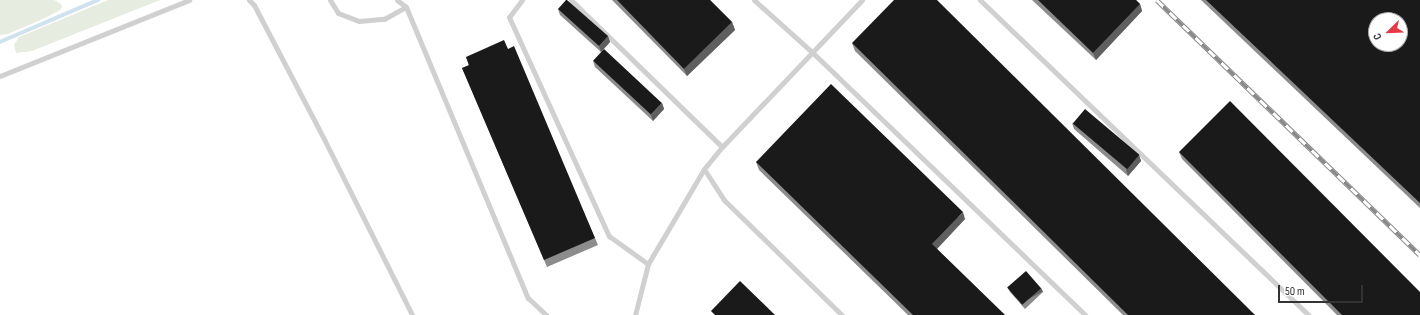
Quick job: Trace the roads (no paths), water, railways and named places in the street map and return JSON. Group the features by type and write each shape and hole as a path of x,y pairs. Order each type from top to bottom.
{"lane":[{"path":"0,76 189,0"},
{"path":"249,0 254,5 322,134 412,315"},
{"path":"330,0 338,13 359,21 384,19 406,6"},
{"path":"397,0 406,6 528,298 546,315"},
{"path":"522,0 509,17 609,236 648,264"},
{"path":"570,0 722,147"},
{"path":"754,0 812,52 1085,315"},
{"path":"634,315 648,264 704,169 722,147 862,0"},
{"path":"980,0 1308,315"},
{"path":"704,169 724,200 842,315"}],"waterway":[{"path":"0,42 98,0"}],"railway":[{"path":"1157,0 1420,255"}]}
